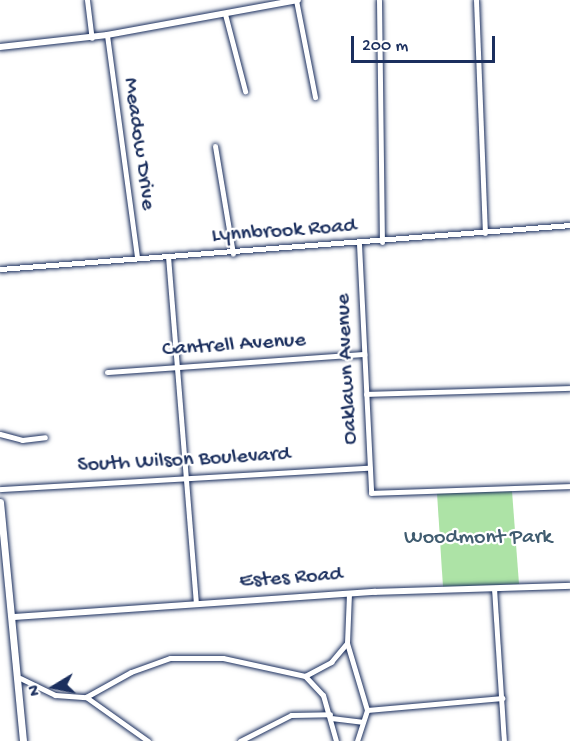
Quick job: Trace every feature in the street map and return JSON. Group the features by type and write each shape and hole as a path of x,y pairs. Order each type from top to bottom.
{"main road":[{"path":"0,502 20,678 23,741"}],"street":[{"path":"87,0 92,38"},
{"path":"0,47 92,38 297,0 315,97"},
{"path":"378,0 382,242"},
{"path":"476,0 485,233"},
{"path":"225,14 245,92"},
{"name":"Meadow Drive","path":"107,35 137,257"},
{"path":"215,146 233,253"},
{"name":"Lynnbrook Road","path":"0,269 137,257 359,244 570,225"},
{"name":"Oaklawn Avenue","path":"359,244 370,493 570,486"},
{"path":"168,256 196,604"},
{"name":"Cantrell Avenue","path":"107,372 364,354"},
{"path":"366,394 570,388"},
{"path":"0,434 22,440 45,437"},
{"name":"South Wilson Boulevard","path":"0,489 369,468"},
{"name":"Estes Road","path":"14,617 349,594 570,586"},
{"path":"494,588 504,741"},
{"path":"349,594 346,643 367,710 357,741"},
{"path":"305,676 331,662 346,643"},
{"path":"86,697 131,672 170,658 223,658 305,676 323,695 331,716 336,741"},
{"path":"20,678 55,695 86,697 148,741"},
{"path":"367,710 502,698"},
{"path":"240,741 291,715 331,716 362,722"}],"green space":[{"name":"Woodmont Park","path":"512,491 519,584 443,587 437,493"}]}
